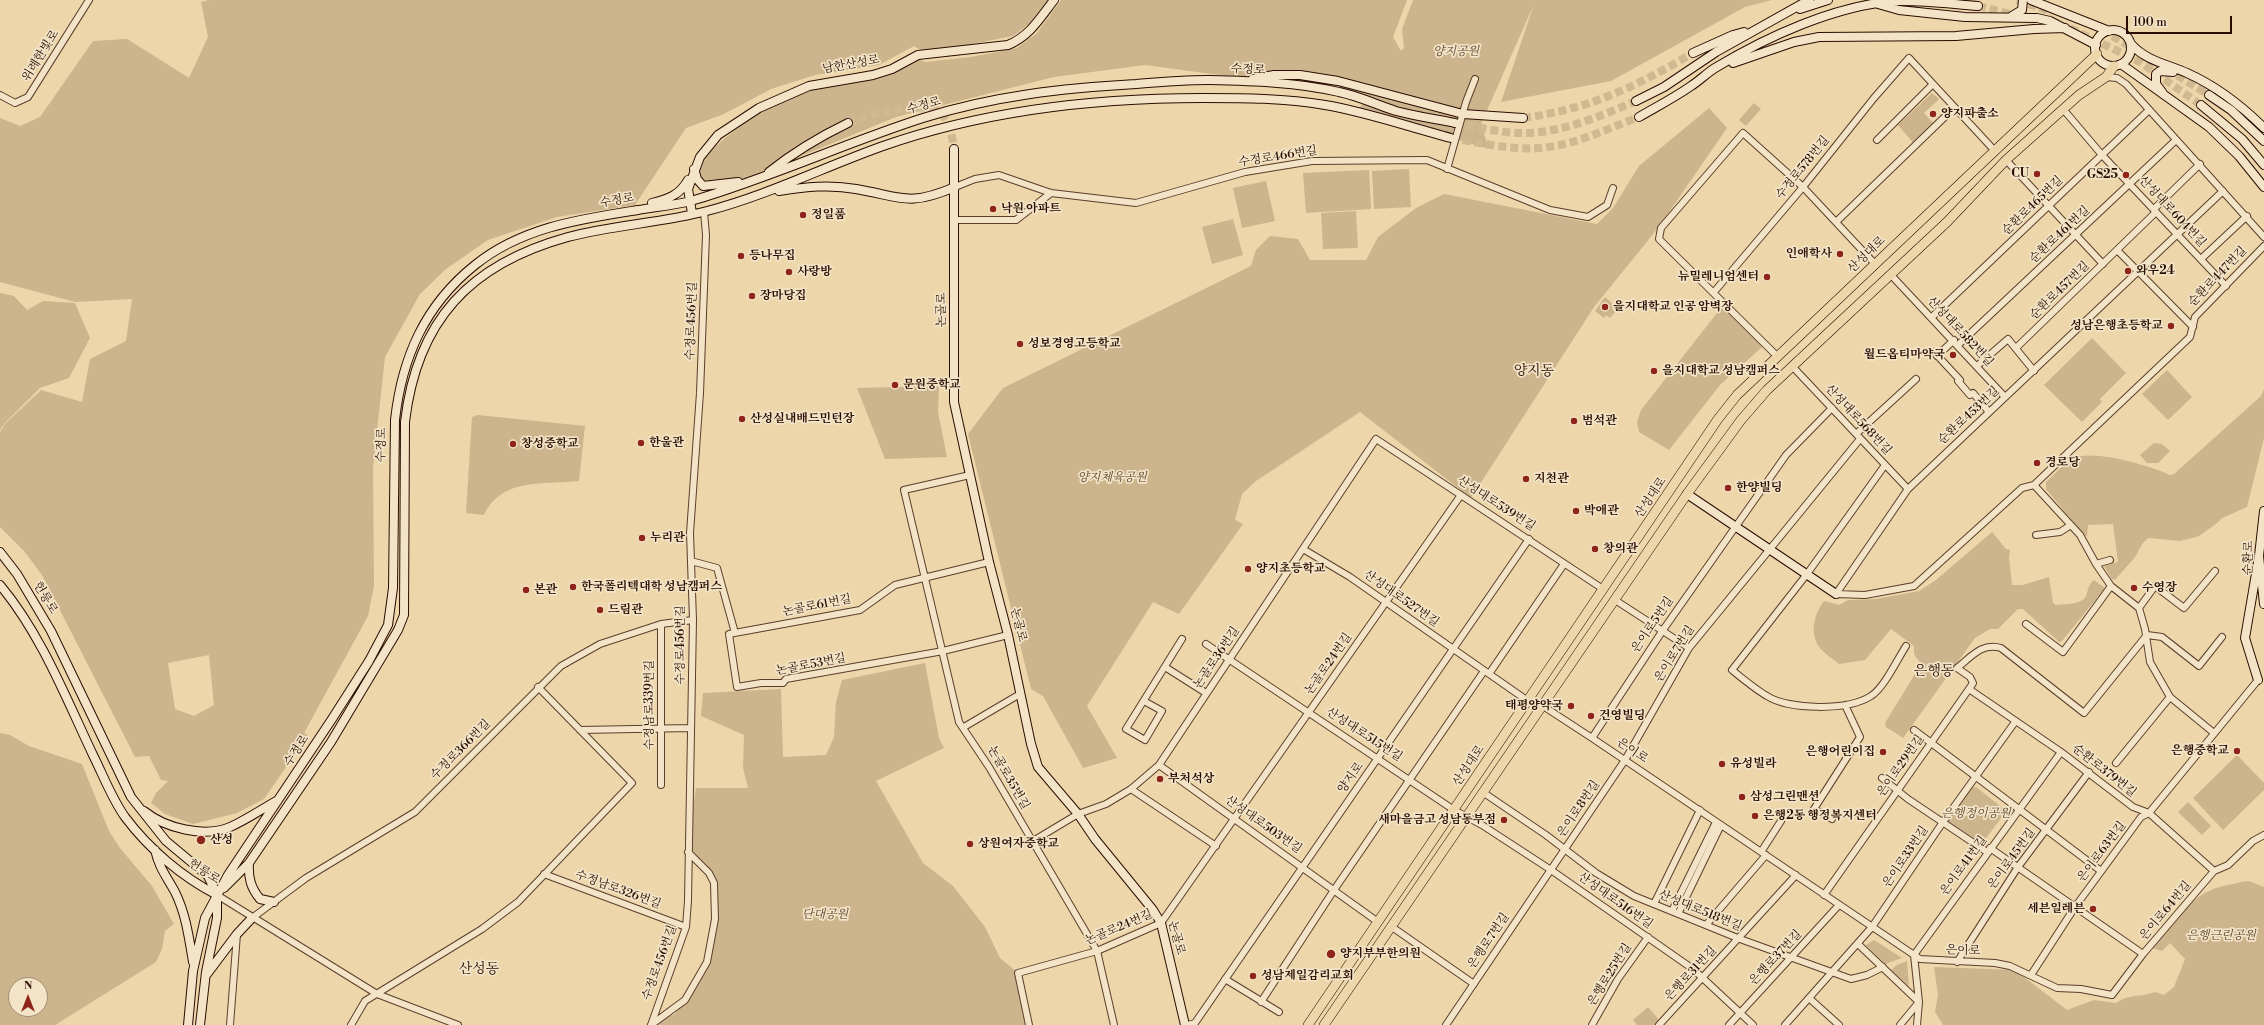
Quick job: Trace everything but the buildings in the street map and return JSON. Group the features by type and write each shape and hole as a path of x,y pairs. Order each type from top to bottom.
{"main road":[{"name":"남한산성로","path":"692,213 688,189 694,169 707,147 718,135 743,117 784,96 821,83 873,76 892,69 918,55 1008,45 1029,33 1054,0"},
{"path":"1636,101 1664,87 1716,52 1809,0"},
{"path":"1788,13 1828,0"},
{"path":"1638,117 1691,86 1714,69 1757,45 1791,30 1844,11 1875,3 1920,0 1978,6"},
{"path":"2008,17 2022,10 2023,0"},
{"path":"2031,0 2109,31 2124,34 2137,51 2151,59 2186,73 2229,98 2264,128"},
{"path":"1875,3 1899,10 1930,14 2037,18 2066,28 2096,49 2103,63 2118,65 2209,127 2239,156 2264,187"},
{"path":"1714,69 1794,42 1814,38 1956,36 2034,29 2066,28"},
{"path":"1693,53 1733,35 1759,29"},
{"path":"2096,49 2100,36 2109,31"},
{"path":"1324,1025 1468,817 1687,494 1741,420 1767,390 1947,222 2006,160 2079,95 2106,77 2130,56 2131,44"},
{"name":"산성대로","path":"1308,1025 1718,419 1737,395 1994,150 2096,49"},
{"path":"2164,95 2156,84 2156,74 2160,71 2186,73"},
{"path":"1241,82 1274,76 1300,75 1338,80 1463,114 1523,118"},
{"name":"수정로","path":"188,1025 194,968 205,918 228,874 281,798 369,661 388,625 393,588 394,425 404,364 417,335 434,306 460,278 476,264 514,241 552,226 690,201 764,176 926,117 1016,95 1133,84 1205,80 1241,82 1317,87 1344,93 1395,111 1455,123"},
{"path":"2209,95 2231,110 2264,141"},
{"name":"수정로","path":"200,1025 205,976 217,918 217,895 249,863 331,742 399,627 404,615 405,422 409,394 417,365 438,320 458,297 483,275 527,251 568,237 704,212 767,192 884,146 956,124 1026,110 1096,101 1157,98 1284,100 1328,106 1451,138"},
{"path":"2201,105 2242,139 2264,165"},
{"path":"764,176 789,156 817,138 848,122"},
{"name":"논골로","path":"954,149 954,402 989,562 1008,635 1020,694 1038,766 1078,814 1103,849 1153,910 1161,923 1186,1025"},
{"path":"694,169 697,179 703,186 748,181"},
{"path":"640,209 678,192 685,186 694,169"},
{"path":"767,192 810,186 826,186 856,189 890,197 913,200 933,196 955,187"},
{"path":"700,198 704,212"},
{"path":"1687,494 1836,594"},
{"name":"순환로","path":"2264,511 2259,556 2264,604"},
{"name":"헌릉로","path":"0,552 28,591 51,631 131,796 166,841 208,876 217,895"},
{"path":"2259,556 2245,638 2262,676"},
{"name":"헌릉로","path":"0,585 15,603 38,642 125,816 155,850 197,885 217,895"},
{"path":"388,625 399,627"},
{"path":"131,796 145,812 166,824 192,831 228,828 281,798"},
{"path":"155,850 159,866 176,893 187,924 194,968"},
{"path":"249,863 248,875 252,889 260,899 274,902"},
{"path":"205,976 237,934 252,918"}],"street":[{"name":"위례한빛로","path":"0,95 15,103 28,97 89,0"},
{"name":"수정로578번길","path":"1714,292 1874,98 1909,58 1932,85"},
{"path":"2106,77 2116,78 2126,84 2247,216 2264,237"},
{"path":"1447,169 1475,79"},
{"path":"1877,140 1932,85 1994,150"},
{"path":"1836,222 1954,108"},
{"name":"산성대로604번길","path":"2063,109 2102,154 2226,286"},
{"name":"순환로465번길","path":"1932,317 2149,110"},
{"path":"1778,357 1714,292 1658,239 1661,228 1699,182 1743,133 1802,187 1875,264"},
{"name":"순환로461번길","path":"1989,412 1973,393 1970,395 1958,381 1960,380 1936,354 1956,343 2076,234 2176,140"},
{"name":"수정로466번길","path":"955,187 975,179 999,175 1051,193 1136,203 1245,172 1312,160 1428,160 1550,210 1588,217 1607,205 1613,188"},
{"path":"2006,160 2103,264"},
{"name":"순환로457번길","path":"2016,348 2118,251 2200,164"},
{"name":"순환로453번길","path":"1836,594 1908,489 2224,191"},
{"path":"954,220 1016,220 1051,193"},
{"name":"수정로456번길","path":"651,1025 686,927 688,901 693,620 690,533 700,393 706,259 704,212"},
{"path":"2201,259 2247,216"},
{"name":"순환로447번길","path":"1836,594 1865,595 1914,586 2022,488 2034,485 2190,337 2195,316 2264,246"},
{"path":"2118,251 2193,327"},
{"name":"산성대로582번길","path":"1890,276 1898,282 1932,317 2005,397"},
{"path":"1977,366 2008,339 2034,371"},
{"name":"산성대로568번길","path":"1792,366 1908,489"},
{"name":"은이로7번길","path":"1625,760 1689,648 1858,436 1916,379"},
{"name":"은이로5번길","path":"1592,738 1663,630 1786,455 1832,408"},
{"name":"산성대로539번길","path":"1376,439 1603,589"},
{"name":"논골로36번길","path":"1033,841 1078,814 1106,804 1131,789 1158,765 1376,439"},
{"path":"1885,465 1853,507 1807,574 1732,670 1767,696 1783,703 1797,705 1845,705 1857,703 1875,693 1906,646"},
{"path":"943,651 904,490 970,475"},
{"path":"2034,485 2080,535 2096,564 2111,586 2139,608 2147,636 2150,662 2170,697 2214,733"},
{"name":"논골로24번길","path":"1029,1025 1018,973 1097,951 1161,923 1461,495"},
{"path":"2036,535 2060,532 2071,524"},
{"name":"양지로","path":"1186,1025 1195,1023 1529,539"},
{"name":"산성대로527번길","path":"1303,549 1386,602 1528,701"},
{"path":"2096,564 2110,560"},
{"path":"691,561 717,568 732,633"},
{"name":"논골로61번길","path":"732,633 860,610 895,585 989,562"},
{"path":"1262,1002 1334,890 1410,779 1564,564"},
{"path":"2139,608 2155,586 2184,608 2215,571"},
{"path":"2026,624 2063,652 2111,586"},
{"path":"1615,600 1689,648"},
{"name":"수정로366번길","path":"252,918 306,878 415,812 538,687 561,666 582,652 600,644 661,624 693,620"},
{"name":"수정남로339번길","path":"661,624 661,785"},
{"name":"논골로53번길","path":"732,633 737,687 761,683 783,684 786,679 943,651 1008,635"},
{"path":"2147,636 2162,637 2200,666 2222,638"},
{"path":"1969,689 1973,684 1970,678 1956,668 1982,648 1992,645 2001,648 2084,713 2147,636"},
{"path":"1144,701 1162,711 1145,740 1126,729 1182,639"},
{"name":"산성대로515번길","path":"1206,644 1410,779 1454,810"},
{"name":"논골로35번길","path":"943,651 959,722 964,727 1033,841 1097,951 1114,1025"},
{"path":"1165,667 1206,693"},
{"name":"은이로63번길","path":"2031,975 2075,907 2141,817 2149,813 2262,676"},
{"path":"351,1025 365,1001 482,929 518,902 632,783 538,687"},
{"name":"순환로379번길","path":"1969,689 2089,772 2133,807 2149,813 2214,871"},
{"name":"은이로29번길","path":"1824,895 1930,742 1969,689"},
{"path":"964,727 1020,694"},
{"path":"2116,763 2170,697"},
{"name":"은이로","path":"1528,701 1543,706 1592,738 1920,959 1995,963 2010,966 2057,988 2081,989 2112,995 2143,954"},
{"path":"1832,819 1814,808 1860,737 1845,705"},
{"name":"은이로33번길","path":"1872,927 1975,776 2015,722"},
{"path":"580,730 691,728"},
{"path":"1914,730 2101,871"},
{"name":"은이로41번길","path":"1914,955 1988,850 2061,752"},
{"name":"은이로8번길","path":"1551,870 1566,850 1625,760"},
{"name":"산성대로503번길","path":"1158,765 1378,922"},
{"name":"은이로45번길","path":"1957,962 2018,867 2089,772"},
{"path":"1882,778 1908,799 1988,850 2018,867 2075,907"},
{"path":"1131,789 1216,846"},
{"name":"산성대로518번길","path":"1484,792 1566,850 1596,874 1634,896 1740,939 1851,979 1867,975 1883,967"},
{"name":"산성대로516번길","path":"1454,810 1468,817 1551,870 1693,969 1752,1025"},
{"path":"1654,904 1700,810"},
{"path":"1706,925 1764,854 1781,821"},
{"path":"1672,911 1719,823"},
{"path":"1678,914 1719,823"},
{"path":"2214,871 2228,865 2253,842 2264,835"},
{"path":"651,1025 685,1000 707,962 715,918 714,883 709,874 688,852"},
{"name":"은행로7번길","path":"1446,1025 1551,870"},
{"name":"은이로64번길","path":"2075,907 2143,954 2214,871"},
{"name":"수정남로326번길","path":"544,874 686,927"},
{"path":"1740,939 1796,875"},
{"path":"217,895 376,994 458,1025"},
{"name":"은행로37번길","path":"1729,1025 1840,905"},
{"path":"1392,927 1474,984"},
{"path":"1785,1025 1833,973 1872,927"},
{"path":"230,1025 237,934"},
{"name":"은행로25번길","path":"1592,1025 1618,979 1648,937"},
{"name":"은행로31번길","path":"1659,1025 1740,939"},
{"path":"1858,944 1919,1002"},
{"path":"1914,955 1919,1002 1917,1025"},
{"path":"1225,979 1279,1012"},
{"path":"1809,998 1839,1025"},
{"path":"1900,1025 1919,1002"}],"green space":[{"path":"209,0 1048,0 1033,21 1013,36 967,45 921,50 914,46 879,65 815,75 771,89 724,114 686,128 635,205 557,217 488,240 446,269 420,294 385,357 373,467 374,586 368,616 304,733 308,735 264,799 237,813 193,824 165,814 151,803 156,793 168,781 161,780 149,756 135,757 42,575 24,551 0,527 0,432 5,424 41,390 82,402 90,359 126,341 132,299 75,302 0,282 0,118 20,126 40,117 93,41 127,39 189,78 208,37 201,2","holes":["209,655 214,705 194,716 175,709 168,663"]},
{"name":"양지공원","path":"1061,0 1407,0 1393,37 1401,51 1404,48 1402,29 1413,0 1772,0 1745,7 1611,81 1501,102 1534,4 1481,124 1489,149 1358,110 1371,91 1365,99 1316,88 1145,65 1054,77 896,117 750,177 713,187 700,183 700,167 721,141 754,117 772,107 806,91 819,87 867,81 882,77 896,71 917,58 925,62 971,57 1017,48 1037,33"},
{"path":"1932,93 1939,99 1924,113 1934,124 1914,144 1898,125"},
{"path":"1754,103 1761,109 1746,126 1739,120"},
{"name":"양지체육공원","path":"1709,108 1727,128 1658,228 1594,307 1471,498 1360,412 1256,481 1242,494 1235,520 1243,524 1179,614 1153,602 1087,706 1117,758 1083,768 1043,696 1031,689 968,434 1003,388 1251,266 1256,250 1270,236 1298,239 1310,260 1366,260 1378,237 1416,208 1444,194 1597,224 1613,208 1639,166"},
{"path":"1409,169 1411,207 1374,209 1372,171"},
{"path":"1369,170 1371,209 1306,213 1303,173"},
{"path":"1266,181 1275,221 1242,228 1233,188"},
{"path":"1356,211 1358,248 1323,249 1321,213"},
{"path":"1233,219 1243,255 1212,264 1202,227"},
{"path":"0,293 14,296 27,310 43,301 75,303 90,338 69,378 40,388 5,423 0,430"},
{"name":"을지대학교 인공 암벽장","path":"1605,297 1615,306 1612,309 1615,312 1610,318 1606,315 1604,318 1595,311"},
{"path":"1724,304 1762,347 1720,385 1669,450 1639,432 1637,422 1641,410"},
{"path":"2092,338 2126,373 2100,399 2102,402 2082,422 2044,385"},
{"path":"2167,370 2192,397 2168,420 2142,394"},
{"path":"939,386 938,412 947,457 885,459 857,388"},
{"path":"2264,389 2264,438 2247,507 2222,518 2199,536 2180,541 2148,538 2143,543 2135,557 2115,580 2112,579 2104,566 2118,562 2113,524 2088,525 2087,536 2085,536 2046,489 2046,482 2069,461 2081,456 2106,457 2136,463 2170,475 2174,474 2261,396"},
{"path":"478,415 585,426 579,481 525,485 502,494 492,503 484,515 466,513 472,417"},
{"path":"2154,443 2162,444 2170,451 2158,463 2147,463 2140,455"},
{"path":"1992,532 2006,549 2010,550 2009,557 2012,585 2023,585 2049,577 2053,603 2056,605 2072,604 2081,601 2086,596 2089,586 2094,580 2105,588 2062,641 2059,642 2023,609 2018,609 1998,629 1990,629 1975,638 1903,738 1886,727 1885,723 1921,664 1914,654 1914,646 1891,629 1865,660 1839,664 1820,648 1815,637 1815,618 1824,601 1839,605 1848,600 1876,599 1919,591 1936,580"},
{"name":"단대공원","path":"925,663 939,738 944,748 876,781 923,863 953,886 985,927 1000,958 1018,973 1029,1025 659,1025 663,1017 674,1015 694,986 702,970 713,937 716,903 714,885 711,878 695,857 691,841 691,823 696,788 748,788 743,768 744,735 701,716 703,693 781,689 783,757 826,755 834,737 836,702 842,680"},
{"path":"0,733 10,735 29,746 82,764 109,831 120,848 152,886 174,924 165,931 162,949 156,962 55,1025 0,1025"},
{"path":"2237,755 2264,783 2264,790 2223,830 2193,798"},
{"name":"은행정이공원","path":"1976,787 2004,809 2004,814 1984,841 1978,841 1945,820 1970,788"},
{"path":"2188,802 2211,826 2202,835 2178,812"},
{"name":"은행근린공원","path":"2249,881 2264,887 2264,1025 1943,1025 1935,1012 1938,995 1934,967 2015,970 2067,1010 2094,1000 2116,1003 2126,998 2155,992 2164,995 2174,987 2185,959 2170,943 2162,951 2152,948 2176,918 2194,900 2215,888"},
{"path":"1874,940 1902,958 1885,964 1866,945"},
{"path":"1907,961 1909,986 1891,970 1897,965"},
{"path":"1648,1007 1660,1021 1655,1025 1637,1025 1633,1020"}],"tunnel":[{"path":"2017,0 2052,12"},
{"path":"1978,6 2018,16"},
{"path":"2070,28 2140,62 2201,105"},
{"path":"2102,30 2135,49"},
{"path":"1523,118 1570,109 1611,95 1651,76 1693,53"},
{"path":"2167,69 2209,95"},
{"path":"1455,123 1509,132 1542,132 1583,122 1636,101"},
{"path":"848,123 868,116 894,110 920,107 930,108 939,112 946,119 950,129 954,149"},
{"path":"1451,138 1511,148 1548,147 1583,139 1639,117"}],"place":[{"name":"양지파출소","path":"1933,114"},
{"name":"CU","path":"2037,174"},
{"name":"GS25","path":"2126,175"},
{"name":"낙원 아파트","path":"993,209"},
{"name":"정일품","path":"803,215"},
{"name":"인애학사","path":"1840,254"},
{"name":"등나무집","path":"741,256"},
{"name":"와우24","path":"2128,271"},
{"name":"사랑방","path":"789,272"},
{"name":"뉴밀레니엄센터","path":"1767,277"},
{"name":"장마당집","path":"752,296"},
{"name":"을지대학교 인공 암벽장","path":"1605,307"},
{"name":"성남은행초등학교","path":"2171,326"},
{"name":"성보경영고등학교","path":"1020,344"},
{"name":"월드옵티마약국","path":"1953,355"},
{"name":"을지대학교 성남캠퍼스","path":"1654,371"},
{"name":"문원중학교","path":"895,385"},
{"name":"산성실내배드민턴장","path":"742,419"},
{"name":"범석관","path":"1574,421"},
{"name":"한울관","path":"641,443"},
{"name":"창성중학교","path":"513,444"},
{"name":"경로당","path":"2037,463"},
{"name":"지천관","path":"1526,479"},
{"name":"한양빌딩","path":"1728,488"},
{"name":"박애관","path":"1576,511"},
{"name":"누리관","path":"642,538"},
{"name":"창의관","path":"1595,549"},
{"name":"양지초등학교","path":"1248,569"},
{"name":"한국폴리텍대학 성남캠퍼스","path":"573,587"},
{"name":"수영장","path":"2134,588"},
{"name":"본관","path":"526,590"},
{"name":"드림관","path":"600,610"},
{"name":"태평양약국","path":"1571,706"},
{"name":"건영빌딩","path":"1591,716"},
{"name":"은행중학교","path":"2237,751"},
{"name":"은행어린이집","path":"1883,752"},
{"name":"유성빌라","path":"1722,764"},
{"name":"부처석상","path":"1160,779"},
{"name":"삼성그린맨션","path":"1742,797"},
{"name":"은행2동 행정복지센터","path":"1755,816"},
{"name":"새마을금고 성남동부점","path":"1504,820"},
{"name":"산성","path":"201,840"},
{"name":"상원여자중학교","path":"970,844"},
{"name":"세븐일레븐","path":"2093,909"},
{"name":"양지부부한의원","path":"1331,954"},
{"name":"성남제일감리교회","path":"1253,976"}],"district":[{"name":"양지동","path":"1534,372"},
{"name":"은행동","path":"1934,672"},
{"name":"산성동","path":"479,970"}]}
